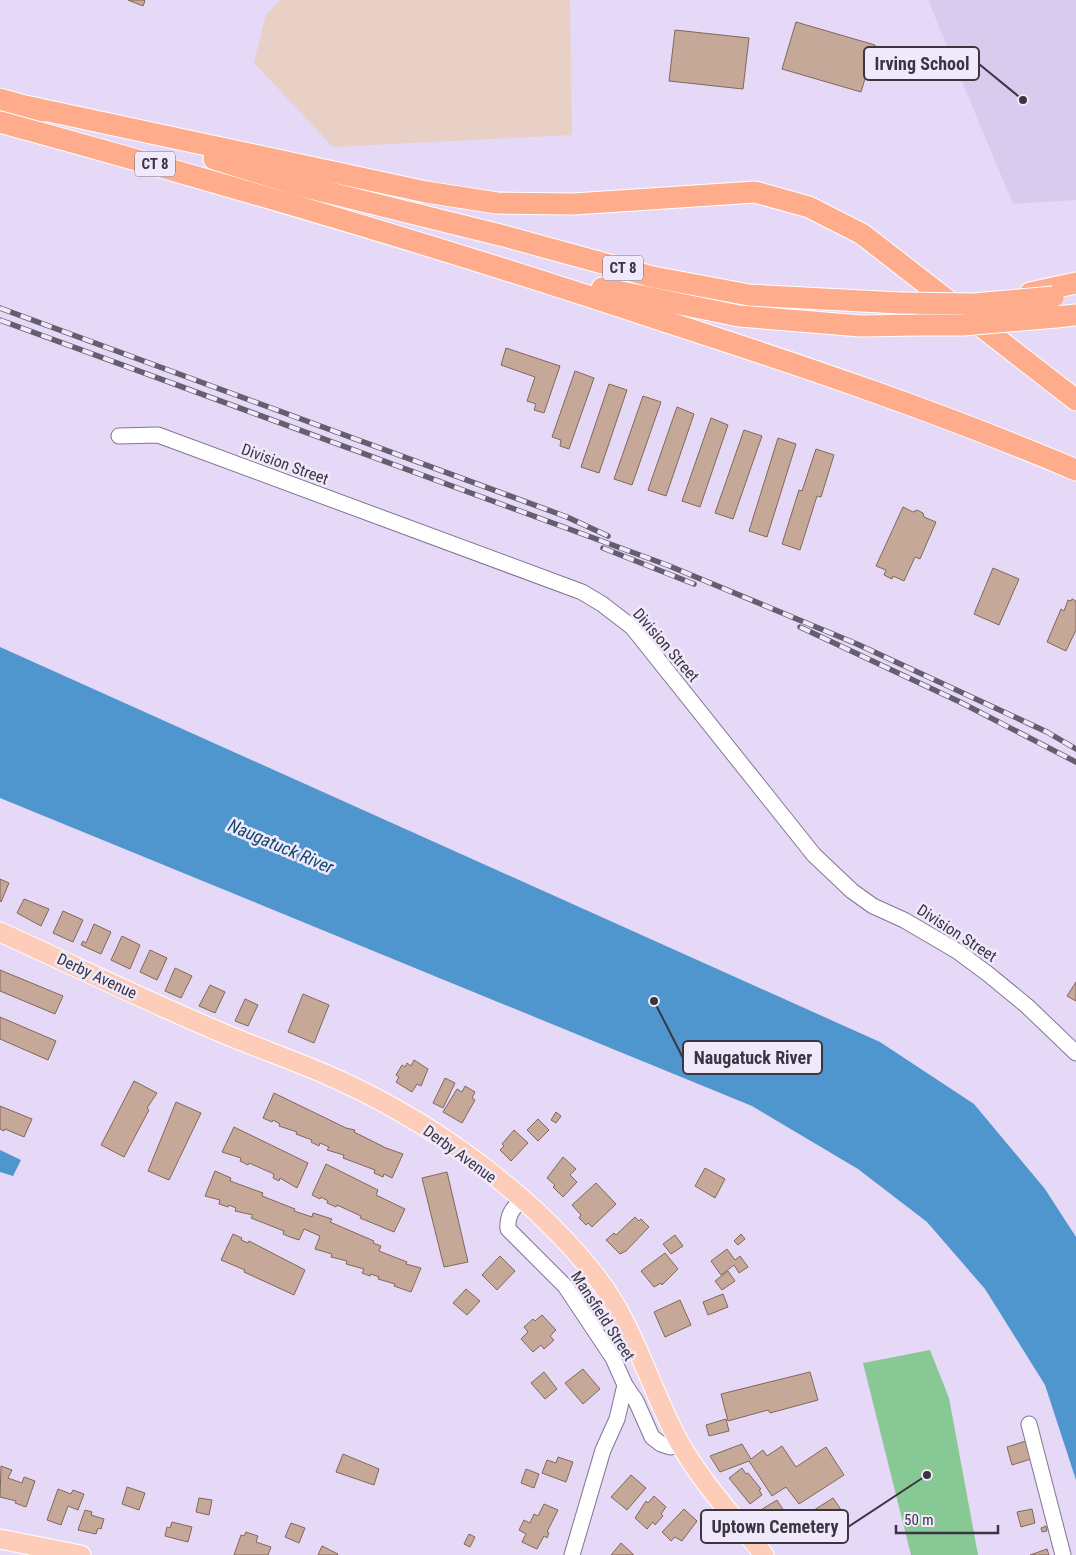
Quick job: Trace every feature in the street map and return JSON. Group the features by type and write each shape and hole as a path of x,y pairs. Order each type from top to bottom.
{"highway":[{"name":"CT 8","path":"0,99 196,153 298,186 504,236 662,279 749,295 900,303 1059,304"},
{"path":"30,107 426,192 497,203 574,204 755,192 809,207 862,234 1076,400"},
{"name":"CT 8","path":"0,123 310,209 480,260 739,316 862,326 962,325 1059,304 1076,295"},
{"path":"480,260 766,354 1001,438 1076,470"},
{"path":"1059,304 1076,283"}],"main road":[{"name":"Derby Avenue","path":"0,932 218,1031 325,1074 375,1099 446,1141 521,1200 559,1236 610,1294 621,1313 680,1444 695,1469 764,1555"},
{"path":"0,1539 27,1550 81,1555"}],"street":[{"name":"Division Street","path":"120,436 158,436 582,592 602,604 632,627 814,855 852,891 873,906 904,920 957,951 1010,991 1076,1053"},
{"name":"Mansfield Street","path":"521,1200 512,1210 507,1220 508,1229 565,1286 613,1358 625,1386 655,1441 670,1447 680,1444"},
{"name":"Mansfield Street","path":"572,1555 603,1450 617,1419 625,1386"},
{"path":"1029,1424 1063,1555"}],"shaded area":[{"path":"280,0 570,0 572,135 333,147 254,63 266,15"},
{"path":"928,0 1076,0 1076,200 1013,204"}],"green space":[{"path":"930,1350 949,1398 978,1555 911,1555 863,1363"}],"water":[{"path":"0,647 880,1042 974,1104 1045,1189 1076,1237 1076,1480 1045,1385 985,1289 927,1222 858,1169 752,1106 0,798"},
{"path":"0,1150 21,1160 13,1176 0,1172"}],"building":[{"path":"128,0 144,0 145,1 143,6"},
{"path":"796,22 875,45 861,92 782,69"},
{"path":"675,30 749,38 743,89 669,81"},
{"path":"506,348 560,366 544,413 534,410 536,404 527,401 535,377 501,365"},
{"path":"575,371 594,378 569,449 560,446 561,440 552,437"},
{"path":"609,384 627,390 599,473 581,467"},
{"path":"643,396 661,402 632,485 614,479"},
{"path":"677,407 694,414 666,496 648,490"},
{"path":"711,418 728,425 700,507 682,501"},
{"path":"744,430 762,436 733,519 715,513"},
{"path":"778,438 796,444 767,537 749,531"},
{"path":"816,449 834,455 821,497 817,496 800,550 782,544 799,490 802,491"},
{"path":"903,507 913,512 917,510 923,513 924,517 936,522 920,559 915,557 904,581 893,576 892,579 884,575 886,570 876,566"},
{"path":"993,568 1019,579 999,625 974,614"},
{"path":"1072,599 1076,601 1076,630 1066,651 1047,642 1061,609 1064,611 1068,600 1071,601"},
{"path":"0,879 9,883 1,902 0,901"},
{"path":"24,899 49,909 41,926 17,913"},
{"path":"63,911 83,920 73,942 53,933"},
{"path":"94,924 111,932 101,954 81,945 83,941 86,943"},
{"path":"122,936 140,945 130,969 111,960"},
{"path":"150,950 167,958 157,980 140,972"},
{"path":"175,968 192,976 181,998 165,991"},
{"path":"0,970 63,996 55,1014 0,991"},
{"path":"1076,982 1076,1001 1067,996"},
{"path":"210,985 225,992 215,1013 199,1006"},
{"path":"303,994 329,1005 314,1043 288,1032"},
{"path":"245,999 258,1005 248,1026 235,1021"},
{"path":"0,1017 56,1041 48,1060 0,1039"},
{"path":"414,1060 428,1069 421,1086 417,1084 412,1092 396,1082 399,1077 396,1075 402,1065 405,1067 407,1063 411,1066"},
{"path":"445,1078 455,1083 443,1108 433,1103"},
{"path":"134,1081 157,1093 147,1108 149,1110 124,1157 101,1145"},
{"path":"465,1086 475,1092 472,1098 475,1100 462,1123 443,1112 457,1089 462,1092"},
{"path":"274,1093 346,1128 355,1130 354,1132 386,1148 403,1154 392,1178 384,1174 383,1177 374,1173 375,1170 343,1158 344,1155 327,1150 329,1147 320,1143 319,1146 311,1142 312,1140 296,1134 297,1132 279,1126 280,1124 273,1120 272,1122 263,1118"},
{"path":"176,1102 201,1113 169,1180 148,1171"},
{"path":"0,1106 32,1119 24,1137 5,1129 4,1131 0,1129"},
{"path":"556,1112 561,1116 556,1123 551,1120"},
{"path":"538,1119 549,1130 538,1141 527,1130"},
{"path":"234,1127 308,1163 297,1188 280,1178 279,1181 273,1178 274,1174 240,1161 241,1158 222,1152"},
{"path":"514,1130 528,1143 511,1161 500,1150 504,1146 502,1144"},
{"path":"563,1157 576,1169 570,1175 577,1182 563,1197 553,1187 555,1185 547,1178"},
{"path":"326,1164 378,1190 376,1195 405,1209 394,1232 360,1218 361,1216 337,1205 336,1207 327,1203 328,1201 321,1197 320,1199 312,1195"},
{"path":"705,1168 725,1179 715,1198 695,1186"},
{"path":"215,1171 231,1178 230,1181 263,1193 262,1196 295,1209 294,1211 312,1217 313,1213 332,1219 330,1222 374,1241 373,1243 381,1246 379,1251 407,1262 406,1264 421,1268 411,1292 394,1286 395,1284 378,1279 379,1277 362,1273 364,1269 346,1264 347,1261 331,1257 332,1254 315,1249 320,1236 304,1229 299,1240 290,1237 283,1234 284,1231 251,1218 253,1215 235,1211 236,1208 219,1204 220,1200 205,1196"},
{"path":"447,1172 468,1262 444,1267 422,1178"},
{"path":"596,1183 616,1204 592,1227 588,1223 586,1225 579,1218 581,1215 572,1205"},
{"path":"635,1217 639,1221 641,1219 649,1227 626,1251 620,1254 606,1240 614,1233 616,1235"},
{"path":"233,1234 242,1238 241,1240 248,1243 249,1241 305,1270 294,1295 221,1260"},
{"path":"741,1234 745,1239 738,1245 734,1241"},
{"path":"675,1235 683,1246 671,1254 663,1244"},
{"path":"727,1249 735,1260 740,1256 748,1267 739,1273 734,1265 721,1275 711,1261"},
{"path":"665,1253 678,1269 662,1285 661,1283 654,1287 641,1271"},
{"path":"500,1256 515,1271 497,1290 482,1275"},
{"path":"728,1271 735,1281 722,1290 715,1281"},
{"path":"466,1289 480,1301 467,1315 453,1303"},
{"path":"723,1294 728,1307 708,1315 703,1302"},
{"path":"680,1300 691,1325 665,1337 654,1312"},
{"path":"542,1315 556,1330 550,1336 554,1340 544,1349 541,1345 533,1352 521,1339 528,1332 524,1327 533,1319 535,1321"},
{"path":"583,1369 600,1389 583,1404 565,1383"},
{"path":"544,1372 557,1389 545,1399 531,1383"},
{"path":"810,1372 818,1400 770,1413 768,1410 728,1421 721,1394"},
{"path":"726,1419 729,1431 709,1436 706,1425"},
{"path":"1026,1441 1031,1459 1012,1465 1007,1447"},
{"path":"742,1444 751,1459 763,1450 767,1456 782,1446 796,1467 826,1447 844,1475 799,1504 786,1487 772,1496 749,1461 720,1472 710,1456"},
{"path":"343,1454 379,1469 374,1485 336,1472"},
{"path":"558,1457 573,1462 566,1482 542,1473 547,1460 556,1463"},
{"path":"1,1466 12,1470 8,1478 22,1483 24,1477 35,1481 26,1507 15,1503 16,1501 0,1497"},
{"path":"742,1468 761,1489 759,1490 762,1495 750,1504 729,1478"},
{"path":"526,1469 539,1474 534,1488 521,1483"},
{"path":"631,1475 646,1488 627,1510 611,1497"},
{"path":"127,1487 145,1493 139,1510 122,1504"},
{"path":"58,1489 71,1494 73,1490 84,1494 78,1510 68,1506 61,1525 47,1520"},
{"path":"654,1496 666,1507 661,1514 663,1516 655,1525 653,1522 647,1529 635,1518 646,1501 648,1503"},
{"path":"199,1498 212,1500 209,1515 196,1512"},
{"path":"833,1498 848,1520 814,1542 800,1519"},
{"path":"777,1500 789,1519 768,1532 756,1513"},
{"path":"544,1504 558,1510 547,1532 549,1533 547,1538 544,1536 537,1549 522,1542 526,1534 519,1530 524,1520 530,1523 534,1514 538,1516"},
{"path":"684,1509 697,1521 682,1541 675,1537 671,1541 662,1532"},
{"path":"1032,1509 1035,1523 1021,1527 1017,1512"},
{"path":"85,1510 92,1512 91,1515 104,1519 101,1529 98,1528 96,1534 78,1530"},
{"path":"172,1522 192,1527 188,1542 165,1536 167,1527 170,1528"},
{"path":"291,1523 305,1528 299,1543 285,1537"},
{"path":"1046,1526 1047,1531 1042,1532 1041,1528"},
{"path":"246,1532 258,1536 256,1542 271,1547 268,1555 234,1555 241,1535 244,1536"},
{"path":"469,1534 475,1537 470,1547 464,1544"},
{"path":"621,1543 633,1554 633,1555 611,1555"},
{"path":"322,1546 338,1554 318,1555"},
{"path":"1047,1549 1049,1555 1030,1555"}],"railway":[{"path":"0,308 567,517 608,536"},
{"path":"0,320 667,565 857,644 1047,732 1076,749"},
{"path":"603,548 694,584"},
{"path":"800,627 960,702 1076,762"}],"place":[{"name":"Irving School","path":"1023,100"},
{"name":"Naugatuck River","path":"654,1001"},
{"name":"Uptown Cemetery","path":"927,1475"}]}
